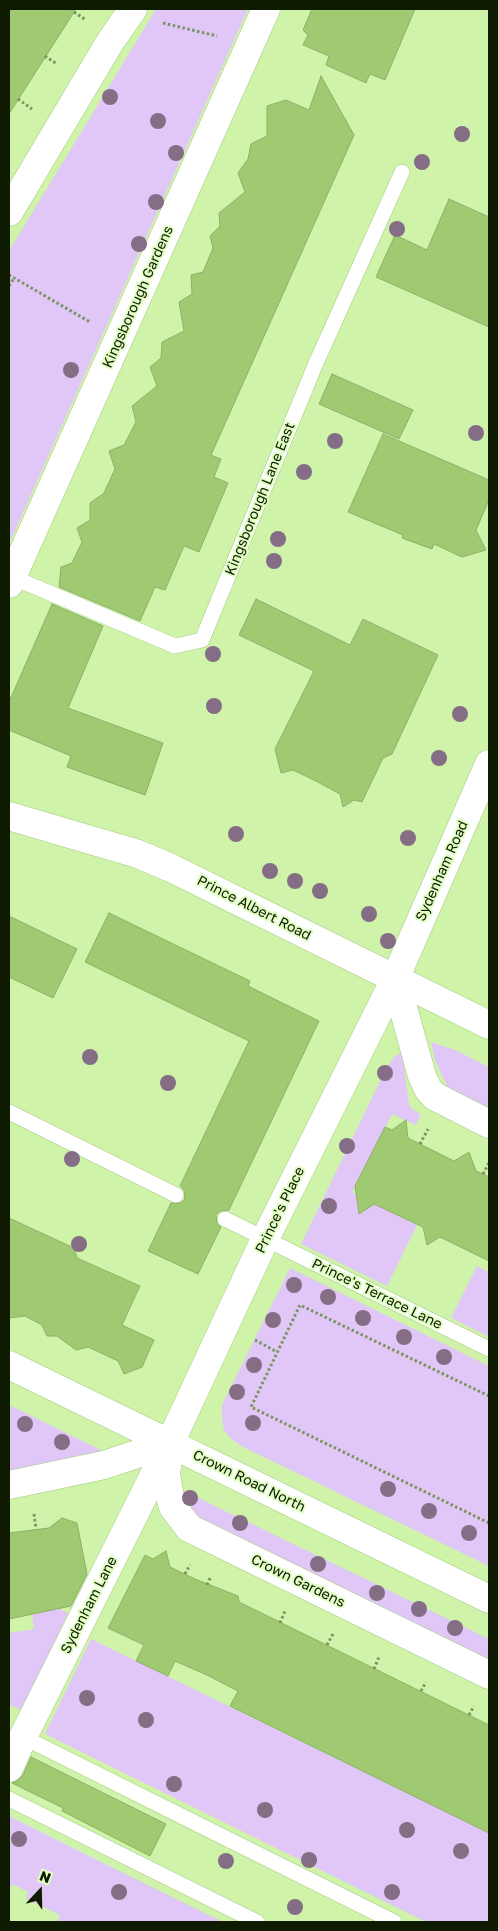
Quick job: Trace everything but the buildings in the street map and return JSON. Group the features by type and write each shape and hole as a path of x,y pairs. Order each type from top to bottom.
{"street":[{"path":"9,212 110,42 133,9"},
{"name":"Kingsborough Gardens","path":"10,581 266,9"},
{"name":"Sydenham Road","path":"395,979 489,764"},
{"name":"Prince Albert Road","path":"9,816 138,854 172,868 489,1025"},
{"path":"395,979 422,1076 428,1088 434,1096 489,1124"},
{"name":"Prince's Place","path":"170,1443 265,1239 395,979"},
{"name":"Crown Road North","path":"9,1365 489,1599"},
{"path":"9,1484 104,1465 170,1443"},
{"name":"Crown Gardens","path":"170,1443 166,1474 169,1492 173,1507 189,1528 489,1675"},
{"name":"Sydenham Lane","path":"9,1768 170,1443"}],"lane":[{"name":"Kingsborough Lane East","path":"10,581 175,646 202,640 316,363 402,172"},
{"path":"9,1112 176,1195"},
{"name":"Prince's Terrace Lane","path":"224,1219 489,1349"},
{"path":"23,1737 394,1922"},
{"path":"9,1799 257,1922"}],"path":[{"path":"74,12 90,22"},
{"path":"160,21 167,25 217,36 248,50"},
{"path":"45,56 61,66"},
{"path":"18,99 34,109"},
{"path":"9,274 119,339"},
{"path":"9,286 14,278"},
{"path":"420,1144 430,1125"},
{"path":"483,1174 489,1163"},
{"path":"489,1396 300,1305 251,1407 489,1523"},
{"path":"34,1508 36,1529"}],"shaded area":[{"path":"156,9 248,9 9,544 9,251"},
{"path":"431,1042 455,1050 489,1067 489,1112 449,1091 435,1060"},
{"path":"402,1052 409,1104 412,1109 421,1114 416,1125 392,1114 352,1192 356,1195 358,1203 369,1208 374,1204 417,1225 387,1286 301,1244 386,1069 394,1057"},
{"path":"477,1266 489,1272 489,1337 451,1318"},
{"path":"290,1268 489,1366 489,1566 243,1447 231,1439 224,1430 222,1405"},
{"path":"9,1405 103,1451 71,1460 9,1471"},
{"path":"184,1491 489,1639 489,1662 198,1518 189,1509"},
{"path":"58,1608 68,1613 22,1711 9,1704 9,1633 34,1629 32,1614"},
{"path":"91,1639 489,1833 489,1922 426,1922 45,1734"},
{"path":"9,1816 223,1922 57,1922 60,1915 26,1899 28,1892 13,1884 9,1891"}]}
